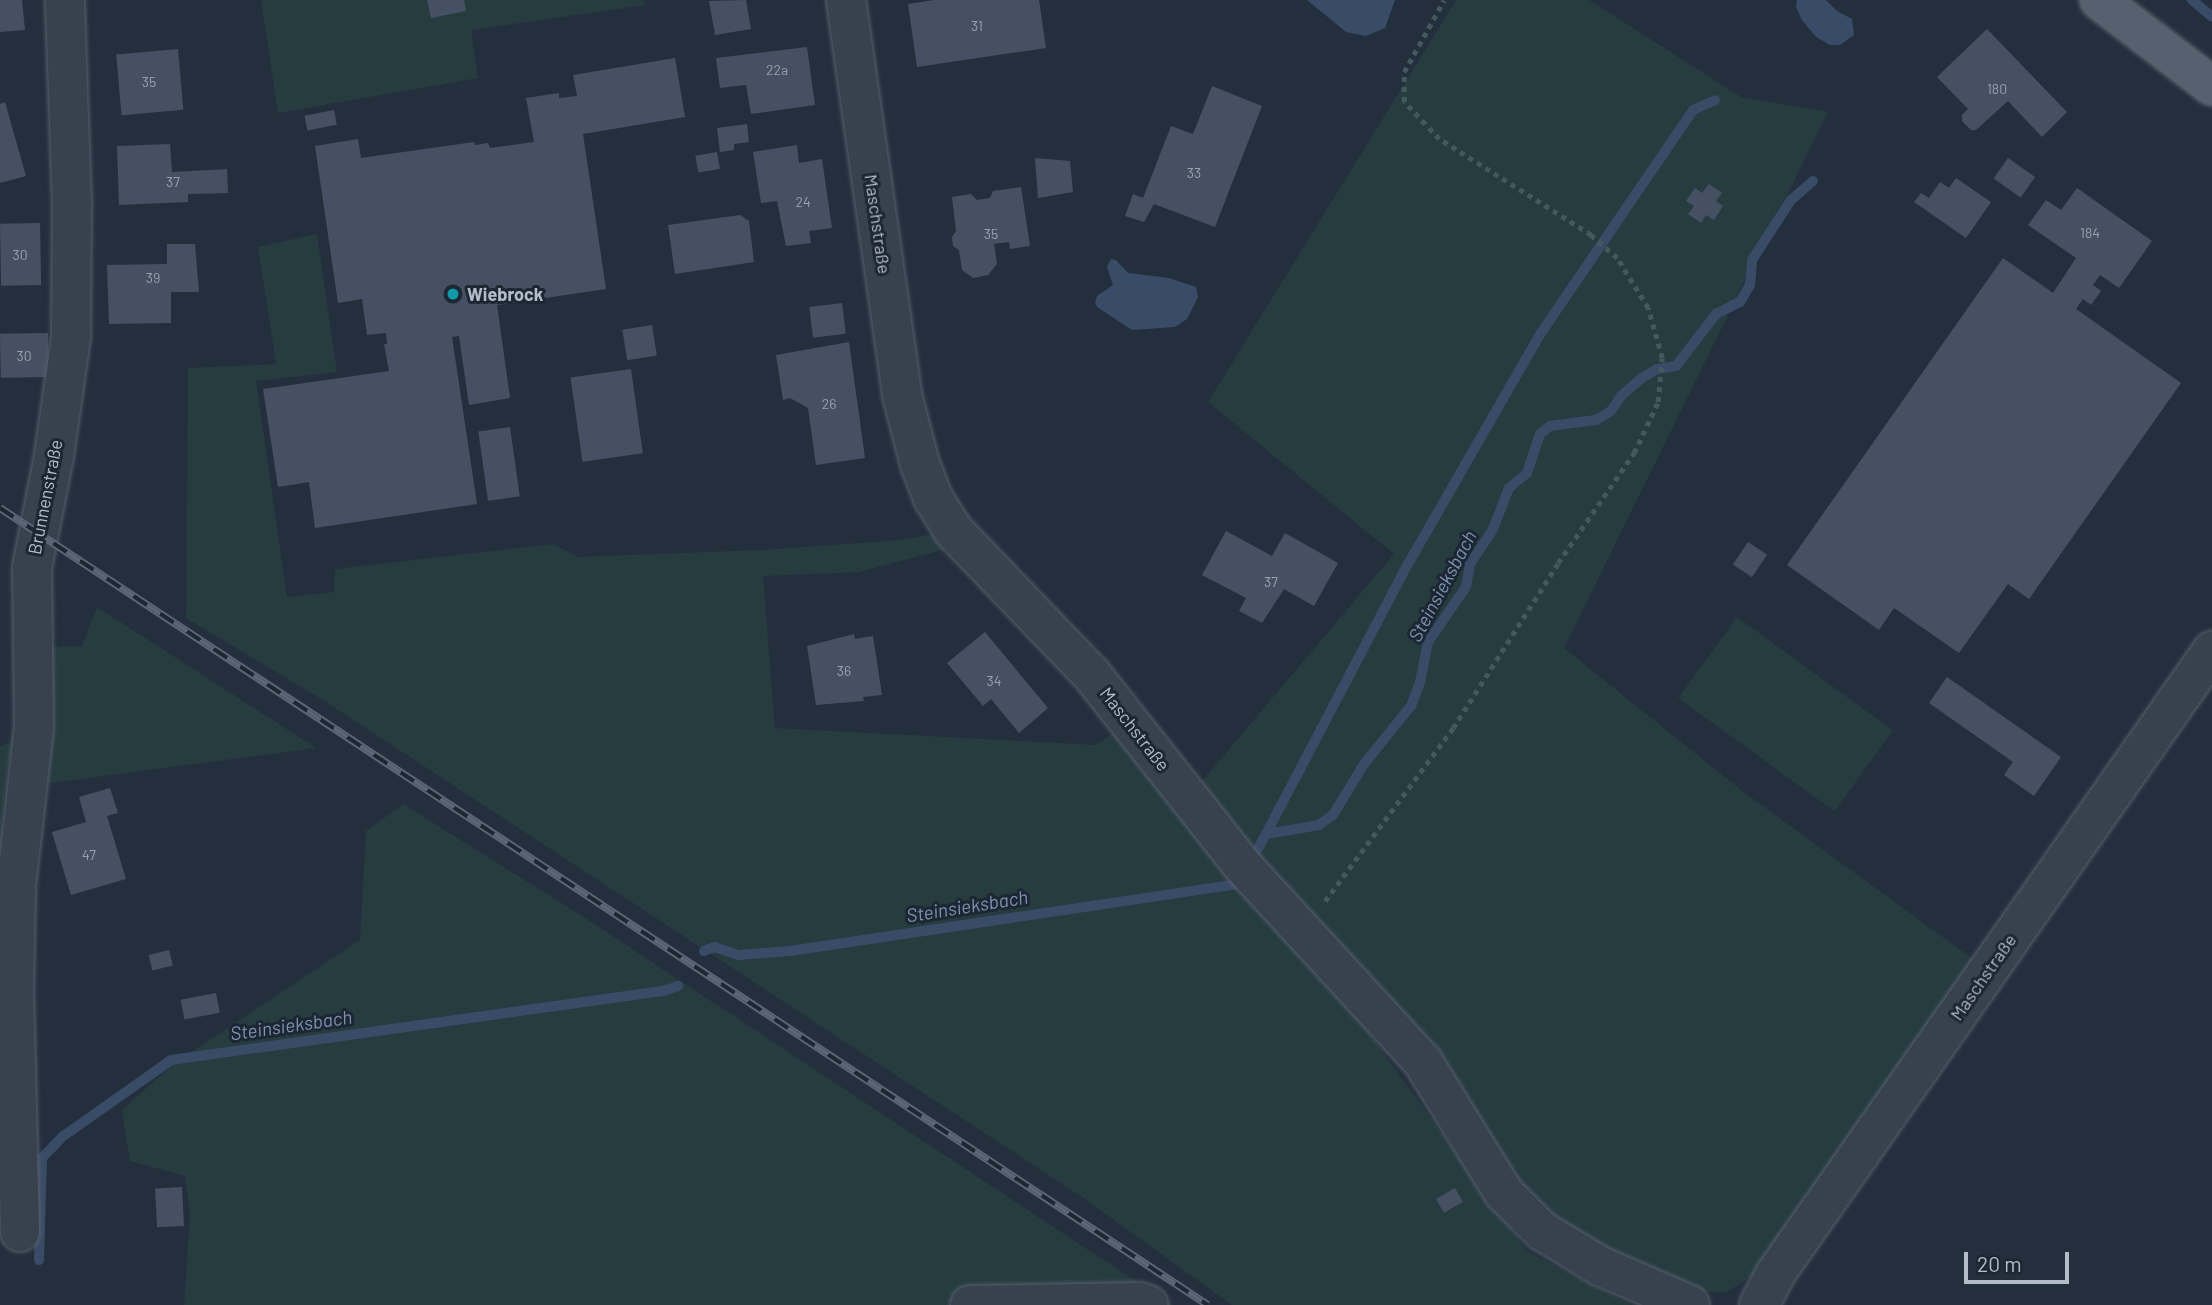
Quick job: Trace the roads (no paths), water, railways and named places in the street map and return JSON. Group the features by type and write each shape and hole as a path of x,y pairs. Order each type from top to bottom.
{"main road":[{"path":"2099,0 2212,86"}],"street":[{"name":"Brunnenstraße","path":"20,1232 14,994 16,887 34,726 16,563 54,456 71,336 72,205 65,0"},
{"name":"Maschstraße","path":"846,0 902,395 920,464 933,498 952,529 1092,676 1241,864 1423,1062 1504,1193 1542,1231 1600,1266 1690,1305"},
{"name":"Maschstraße","path":"1759,1305 1776,1273 2212,651"},
{"path":"970,1305 1139,1302 1149,1305"}],"water":[{"path":"1307,0 1395,0 1385,28 1366,36 1346,32"},
{"path":"1797,0 1826,0 1837,11 1852,19 1854,35 1840,45 1830,45 1816,37 1802,20 1796,7"},
{"path":"1111,259 1116,260 1128,273 1169,278 1196,287 1198,297 1187,319 1175,327 1132,330 1097,307 1097,296 1113,285 1107,267"}],"waterway":[{"name":"Steinsieksbach","path":"2192,0 2212,17"},
{"name":"Steinsieksbach","path":"1266,834 1408,564 1541,333 1693,110 1715,100"},
{"name":"Steinsieksbach","path":"1253,858 1266,834 1319,825 1333,815 1364,764 1411,706 1420,682 1428,642 1466,587 1470,564 1493,529 1509,488 1527,473 1540,434 1550,426 1596,420 1611,411 1621,396 1642,378 1657,369 1676,366 1716,314 1740,302 1750,285 1752,260 1791,200 1813,181"},
{"name":"Steinsieksbach","path":"704,951 714,947 739,955 790,951 1236,884"},
{"name":"Steinsieksbach","path":"39,1260 42,1158 62,1137 171,1060 664,991 678,986"}],"railway":[{"path":"0,508 1208,1305"}],"place":[{"name":"Wiebrock","path":"453,294"}]}
